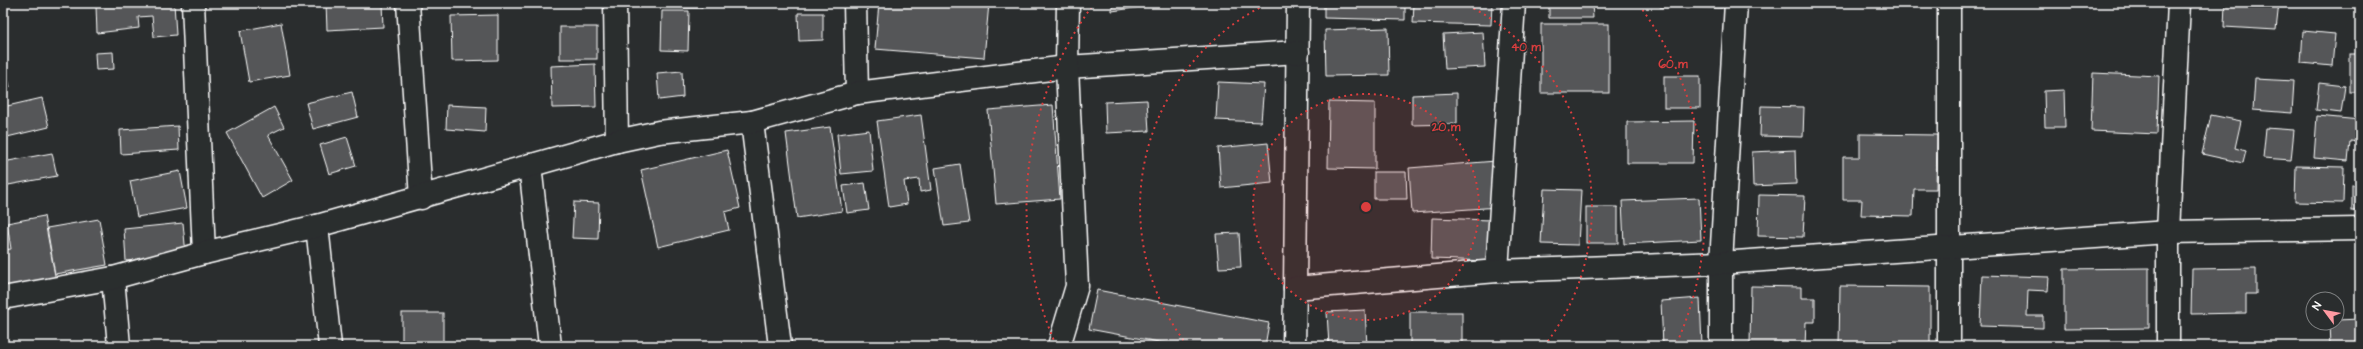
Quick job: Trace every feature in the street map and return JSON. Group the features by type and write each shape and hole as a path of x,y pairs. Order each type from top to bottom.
{"street":[{"path":"193,3 204,253"},
{"path":"408,3 421,198"},
{"path":"615,3 616,141"},
{"path":"855,3 857,93"},
{"path":"1059,346 1077,286 1067,67 1068,3"},
{"path":"1294,346 1298,3"},
{"path":"1497,271 1514,3"},
{"path":"1721,346 1721,263 1736,3"},
{"path":"1949,3 1949,346"},
{"path":"2168,346 2168,232 2180,3"},
{"path":"3,298 113,278 204,253 318,226 421,198 616,141 659,132 752,122 857,93 1067,67 1298,52"},
{"path":"752,122 780,346"},
{"path":"530,165 550,346"},
{"path":"318,226 330,346"},
{"path":"1295,288 1497,271 1721,263 1948,249 2168,232 2360,228"},
{"path":"113,278 118,346"}],"building":[{"path":"139,3 174,3 176,35 154,37 152,16 138,17 139,28 97,33 96,6"},
{"path":"326,3 382,3 383,27 327,30"},
{"path":"665,3 702,3 702,8 665,8"},
{"path":"879,3 989,3 984,58 875,49"},
{"path":"1112,3 1171,3 1112,11"},
{"path":"1324,3 1405,3 1405,20 1324,18"},
{"path":"1414,3 1492,3 1491,25 1413,23"},
{"path":"1549,3 1592,3 1593,18 1549,18"},
{"path":"1661,3 1722,3 1722,8 1660,7"},
{"path":"2225,3 2279,3 2276,30 2224,27"},
{"path":"662,11 689,11 688,51 661,50"},
{"path":"798,13 823,13 823,40 799,41"},
{"path":"498,15 498,60 452,61 451,16"},
{"path":"281,23 290,75 249,82 240,31"},
{"path":"1541,24 1609,24 1609,93 1541,93"},
{"path":"560,27 597,27 597,59 560,59"},
{"path":"1388,28 1389,75 1326,76 1325,30"},
{"path":"2303,31 2335,34 2332,66 2301,63"},
{"path":"1483,32 1485,67 1445,69 1443,34"},
{"path":"113,52 114,69 96,70 95,53"},
{"path":"2350,54 2360,54 2360,92 2350,92"},
{"path":"3,58 10,87 3,88"},
{"path":"595,64 596,107 552,108 551,66"},
{"path":"682,71 683,97 659,100 657,73"},
{"path":"2093,73 2159,76 2157,134 2091,131"},
{"path":"1664,76 1700,76 1700,108 1664,108"},
{"path":"2255,79 2294,81 2292,113 2253,110"},
{"path":"1218,82 1264,84 1261,122 1216,120"},
{"path":"2319,83 2345,86 2341,113 2316,110"},
{"path":"2064,90 2065,127 2045,127 2044,91"},
{"path":"352,92 358,117 313,129 306,103"},
{"path":"1457,93 1457,124 1412,125 1412,95"},
{"path":"42,98 49,127 3,138 3,107"},
{"path":"1147,100 1149,131 1106,133 1105,102"},
{"path":"1329,102 1375,103 1375,169 1328,168"},
{"path":"447,105 486,107 485,132 446,129"},
{"path":"1053,105 1060,199 996,204 988,110"},
{"path":"1761,106 1804,107 1803,137 1760,136"},
{"path":"274,107 284,127 268,135 293,180 262,198 227,133"},
{"path":"921,115 931,190 920,192 919,179 904,181 907,204 889,207 877,121"},
{"path":"2211,115 2241,121 2235,148 2246,151 2243,163 2202,154"},
{"path":"2317,116 2360,120 2360,142 2350,141 2348,161 2314,158"},
{"path":"1694,121 1693,163 1627,163 1627,122"},
{"path":"178,126 179,150 121,154 120,130"},
{"path":"830,127 842,211 797,218 786,133"},
{"path":"2266,128 2294,130 2291,160 2263,158"},
{"path":"869,130 873,171 841,174 837,134"},
{"path":"1860,134 1937,135 1936,189 1914,189 1913,216 1861,215 1862,200 1843,200 1843,157 1860,157"},
{"path":"347,137 356,166 329,174 320,145"},
{"path":"1268,143 1272,183 1221,188 1218,148"},
{"path":"727,150 740,208 725,212 729,230 658,247 641,170"},
{"path":"1795,150 1796,184 1753,186 1752,152"},
{"path":"52,153 57,176 3,186 3,162"},
{"path":"1496,161 1499,207 1412,213 1409,168"},
{"path":"960,164 969,223 944,226 935,168"},
{"path":"2296,166 2344,167 2343,203 2295,202"},
{"path":"180,171 187,208 137,217 130,181"},
{"path":"1374,172 1406,172 1407,199 1374,199"},
{"path":"865,183 869,210 847,213 843,186"},
{"path":"2352,185 2360,185 2360,211 2352,211"},
{"path":"1544,189 1581,190 1578,245 1541,244"},
{"path":"1759,195 1805,196 1803,237 1758,236"},
{"path":"1699,198 1701,240 1624,244 1622,201"},
{"path":"574,202 599,203 598,239 572,238"},
{"path":"1586,207 1618,207 1618,243 1586,243"},
{"path":"44,216 56,281 3,288 3,250 11,249 7,223"},
{"path":"1432,218 1491,220 1490,261 1431,259"},
{"path":"99,219 107,265 55,274 47,228"},
{"path":"183,223 186,255 126,261 124,229"},
{"path":"1239,233 1241,267 1219,268 1216,234"},
{"path":"2149,268 2149,328 2064,329 2064,269"},
{"path":"2256,268 2256,294 2246,294 2246,313 2191,314 2192,269"},
{"path":"1982,275 2049,277 2048,291 2028,290 2027,316 2043,316 2043,328 1980,326"},
{"path":"1751,286 1801,287 1801,298 1815,298 1815,322 1806,322 1805,346 1750,346"},
{"path":"1840,286 1930,287 1930,346 1839,346"},
{"path":"1097,290 1269,323 1265,346 1180,346 1089,329"},
{"path":"1700,298 1702,346 1663,346 1661,301"},
{"path":"1365,310 1367,346 1329,346 1327,312"},
{"path":"1410,312 1462,312 1462,346 1410,346"},
{"path":"402,313 443,313 443,346 402,346"},
{"path":"2360,319 2360,346 2330,346 2329,331 2345,331 2345,320"}]}
